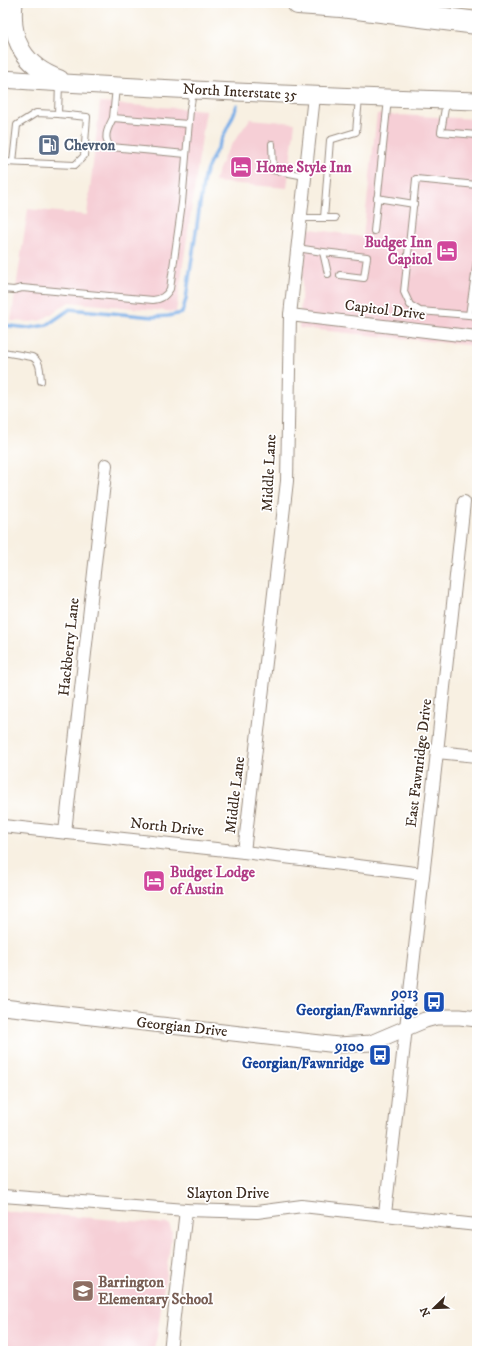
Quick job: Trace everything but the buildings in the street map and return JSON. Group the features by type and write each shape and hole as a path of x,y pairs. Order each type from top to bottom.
{"highway":[{"path":"298,3 340,6 477,23"}],"main road":[{"path":"14,3 14,33 21,49 27,58 39,70 64,83"},
{"name":"North Interstate 35","path":"3,79 116,87 314,96 477,101"},
{"path":"3,91 32,81"}],"street":[{"name":"Middle Lane","path":"244,852 287,481 290,315 314,96"},
{"name":"Capitol Drive","path":"290,315 477,337"},
{"name":"Hackberry Lane","path":"65,832 106,465"},
{"name":"East Fawnridge Drive","path":"385,1214 464,502"},
{"path":"437,752 477,756"},
{"name":"North Drive","path":"3,826 244,852 423,874"},
{"name":"Georgian Drive","path":"3,1007 338,1045 370,1042 436,1017 477,1019"},
{"name":"Slayton Drive","path":"3,1196 186,1210 257,1212 302,1206 477,1225"},
{"path":"170,1351 186,1210"}],"lane":[{"path":"58,114 64,83"},
{"path":"116,87 113,118 106,132 107,144 111,147 186,154"},
{"path":"3,289 14,290 22,288 153,300 160,299 166,295 170,289 182,203 188,124 194,90"},
{"path":"324,218 330,140 356,132 359,97"},
{"path":"374,231 388,98"},
{"path":"446,100 441,132 477,136"},
{"path":"3,162 75,165 84,156 87,117 36,113 17,125 13,162"},
{"path":"113,118 188,124"},
{"path":"272,144 273,170 305,176"},
{"path":"477,185 416,179 404,292 410,305 420,311 477,316"},
{"path":"377,198 414,204"},
{"path":"301,218 335,218"},
{"path":"297,248 367,257 364,278 340,276"},
{"path":"323,252 328,274"},
{"path":"469,315 477,261"},
{"path":"3,352 36,359 39,364 41,381"}],"shaded area":[{"path":"100,103 206,110 176,312 69,302 42,320 32,322 11,321 28,209 87,215"},
{"path":"377,114 477,119 477,346 299,328 306,228 363,237"},
{"path":"250,119 295,123 287,188 214,182 225,154"},
{"name":"Barrington Elementary School","path":"3,1211 169,1224 172,1232 155,1351 3,1351"}],"waterway":[{"path":"3,325 29,328 47,325 70,309 153,317 182,313 186,299 204,177 237,105"}],"place":[{"name":"Chevron","path":"49,145"},
{"name":"Home Style Inn","path":"241,167"},
{"name":"Budget Inn Capitol","path":"447,251"},
{"name":"Budget Lodge of Austin","path":"154,881"},
{"name":"9013 Georgian/Fawnridge","path":"434,1002"},
{"name":"9100 Georgian/Fawnridge","path":"380,1055"},
{"name":"Barrington Elementary School","path":"83,1291"}]}
